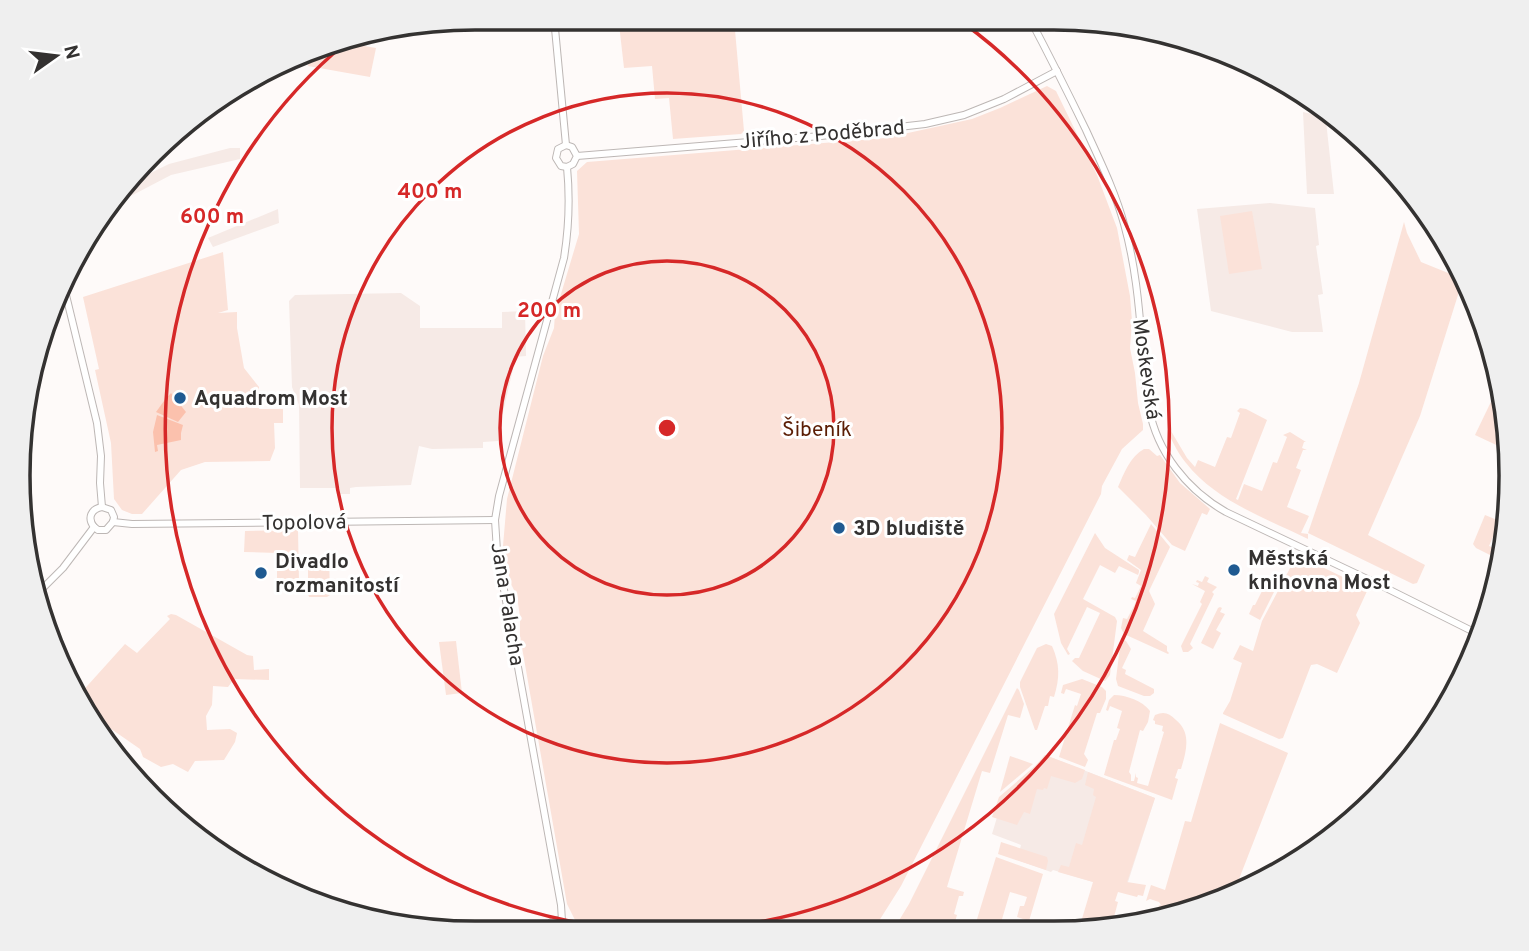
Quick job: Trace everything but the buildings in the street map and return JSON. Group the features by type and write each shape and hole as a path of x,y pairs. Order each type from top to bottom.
{"street":[{"path":"555,30 566,145"},
{"name":"Moskevská","path":"1036,30 1106,174 1124,223 1135,273 1149,411 1160,442 1177,471 1214,506 1380,584 1471,631"},
{"name":"Jiřího z Poděbrad","path":"577,156 925,124 964,115 1004,99 1057,71"},
{"path":"566,145 575,150 577,156 568,167 561,166 556,158 558,149 566,145"},
{"name":"Jana Palacha","path":"562,920 497,551 495,520 499,496 564,258 569,229 568,167"},
{"path":"67,299 97,422 102,507"},
{"path":"44,587 63,568 94,527 91,514 94,509 102,507 111,510 114,522"},
{"name":"Topolová","path":"94,527 104,531 114,522 495,520"},
{"path":"554,921 562,920"}],"shaded area":[{"path":"1303,112 1314,115 1326,123 1334,194 1307,194"},
{"path":"230,148 240,148 240,159 171,175 127,198 146,175 169,164"},
{"path":"1270,203 1315,208 1319,245 1316,246 1323,294 1318,295 1323,332 1292,332 1211,311 1197,209"},
{"path":"278,209 279,223 213,247 208,238"},
{"path":"401,293 420,306 420,328 502,328 502,312 525,311 526,356 513,357 499,440 483,442 483,448 432,449 419,446 411,485 356,487 350,488 350,494 340,494 340,488 300,488 299,405 292,387 289,301 295,295"},
{"path":"171,393 186,412 178,422 156,412"},
{"path":"157,415 183,425 181,440 157,445 158,451 155,452 153,432"},
{"path":"1045,755 1155,798 1128,882 1113,888 1017,860 1021,845 992,834 998,814"}],"green space":[{"path":"620,30 735,30 744,131 741,134 673,139 669,98 655,99 652,66 624,68"},
{"path":"359,45 376,48 370,77 308,66 309,62 332,53"},
{"name":"Šibeník","path":"1047,86 1056,91 1097,175 1117,228 1130,296 1130,348 1143,430 1122,449 1102,486 1101,494 901,886 879,921 576,921 567,904 520,636 517,596 510,582 503,546 507,499 543,356 554,328 555,314 579,234 577,171 587,162 885,138 972,119"},
{"path":"1252,211 1262,269 1229,274 1220,216"},
{"path":"1404,222 1421,262 1451,274 1459,292 1420,416 1368,535 1425,565 1417,583 1413,584 1308,533 1359,383"},
{"name":"Aquadrom Most","path":"223,252 228,310 218,313 237,312 244,368 259,387 259,409 283,409 283,423 274,423 275,448 270,461 205,462 181,470 142,514 132,514 122,510 114,499 111,443 95,370 99,369 83,297"},
{"path":"1492,399 1498,446 1475,435"},
{"path":"1240,408 1267,420 1236,499 1238,500 1244,484 1262,491 1273,462 1277,463 1287,437 1283,435 1290,432 1306,442 1302,448 1307,450 1303,450 1296,468 1301,470 1287,507 1309,516 1301,533 1308,534 1308,539 1242,507 1212,488 1183,460 1169,435 1171,431 1195,467 1198,460 1215,467 1227,437 1231,438"},
{"path":"1144,449 1160,455 1180,483 1210,509 1207,515 1202,513 1185,551 1172,545 1118,487 1131,461"},
{"path":"1485,515 1496,520 1495,532 1489,546 1493,548 1490,555 1473,544"},
{"path":"1151,524 1170,547 1149,591 1155,604 1143,631 1167,646 1168,654 1124,634 1121,628 1123,618 1127,619 1135,604 1136,601 1131,599 1135,598 1141,586 1136,583 1141,570 1127,560 1129,555 1135,557"},
{"path":"298,530 297,584 277,584 277,553 244,552 245,531"},
{"path":"1095,533 1105,548 1139,570 1138,575 1119,566 1115,573 1100,565 1083,599 1115,617 1117,621 1110,675 1105,681 1083,671 1072,661 1079,658 1100,613 1087,607 1067,649 1070,654 1068,655 1061,643 1054,614"},
{"path":"1297,555 1368,589 1356,615 1360,623 1337,673 1317,664 1311,665 1283,738 1279,739 1223,713 1230,701 1242,663 1233,659 1240,645 1253,651 1262,621"},
{"path":"329,556 330,595 309,597 308,557"},
{"path":"1205,576 1209,578 1207,582 1217,587 1212,592 1214,594 1190,644 1193,648 1183,652 1181,646 1202,604 1200,602 1205,591 1192,584 1198,586 1197,580 1202,582"},
{"path":"1264,587 1274,592 1260,620 1249,614"},
{"path":"1220,607 1220,612 1225,614 1216,630 1221,633 1213,649 1201,643"},
{"path":"176,615 253,656 254,670 269,669 269,680 234,679 228,687 213,686 212,705 206,716 207,730 230,729 237,733 235,742 224,760 195,761 188,772 173,764 161,767 143,757 140,749 107,726 84,689 125,644 137,653 170,619 167,616"},
{"path":"1121,638 1131,649 1122,668 1126,670 1125,674 1154,689 1150,696 1118,686 1116,679"},
{"path":"456,641 462,693 446,695 439,642"},
{"path":"1046,644 1052,646 1057,659 1057,684 1054,697 1050,696 1048,706 1045,706 1035,730 1020,682 1037,648"},
{"path":"1082,679 1106,691 1106,699 1100,713 1097,713 1084,754 1088,760 1085,767 1059,757 1081,694 1066,689 1064,694 1061,693 1063,685"},
{"path":"1017,688 1024,704 1020,718 1008,715 990,773 982,771 947,887 964,892 963,896 959,896 954,914 957,915 955,921 899,921"},
{"path":"1114,695 1134,699 1150,711 1148,722 1143,731 1140,730 1129,772 1131,781 1134,781 1136,773 1137,783 1148,786 1164,732 1163,726 1155,724 1155,715 1169,714 1181,725 1186,737 1186,749 1181,769 1178,769 1175,778 1178,779 1172,800 1104,775 1120,729 1117,728 1122,711 1110,706 1108,711 1106,710"},
{"path":"1220,723 1288,753 1238,881 1197,898 1159,908 1159,902 1150,899 1146,901 1151,885 1165,890 1185,821 1191,822"},
{"path":"1045,755 1085,770 1082,779 1075,783 1051,776 1047,789 1037,789 1030,814 1024,812 1017,825 992,817 999,797"},
{"path":"1010,756 1033,764 1000,792"},
{"path":"1088,772 1155,798 1127,882 1146,885 1143,896 1118,892 1114,917 1082,920 1093,882 1058,872 1061,865 1069,867 1076,843 1082,845 1096,797 1093,795 1094,789 1085,785"},
{"path":"1001,842 1047,857 1046,870 998,854"},
{"path":"996,857 1043,874 1029,921 1017,917 1020,906 1024,906 1027,897 1010,892 1001,921 976,921"}],"place":[{"name":"Aquadrom Most","path":"180,398"},
{"name":"3D bludiště","path":"839,528"},
{"name":"Městská knihovna Most","path":"1234,570"},
{"name":"Divadlo rozmanitostí","path":"261,573"}]}
